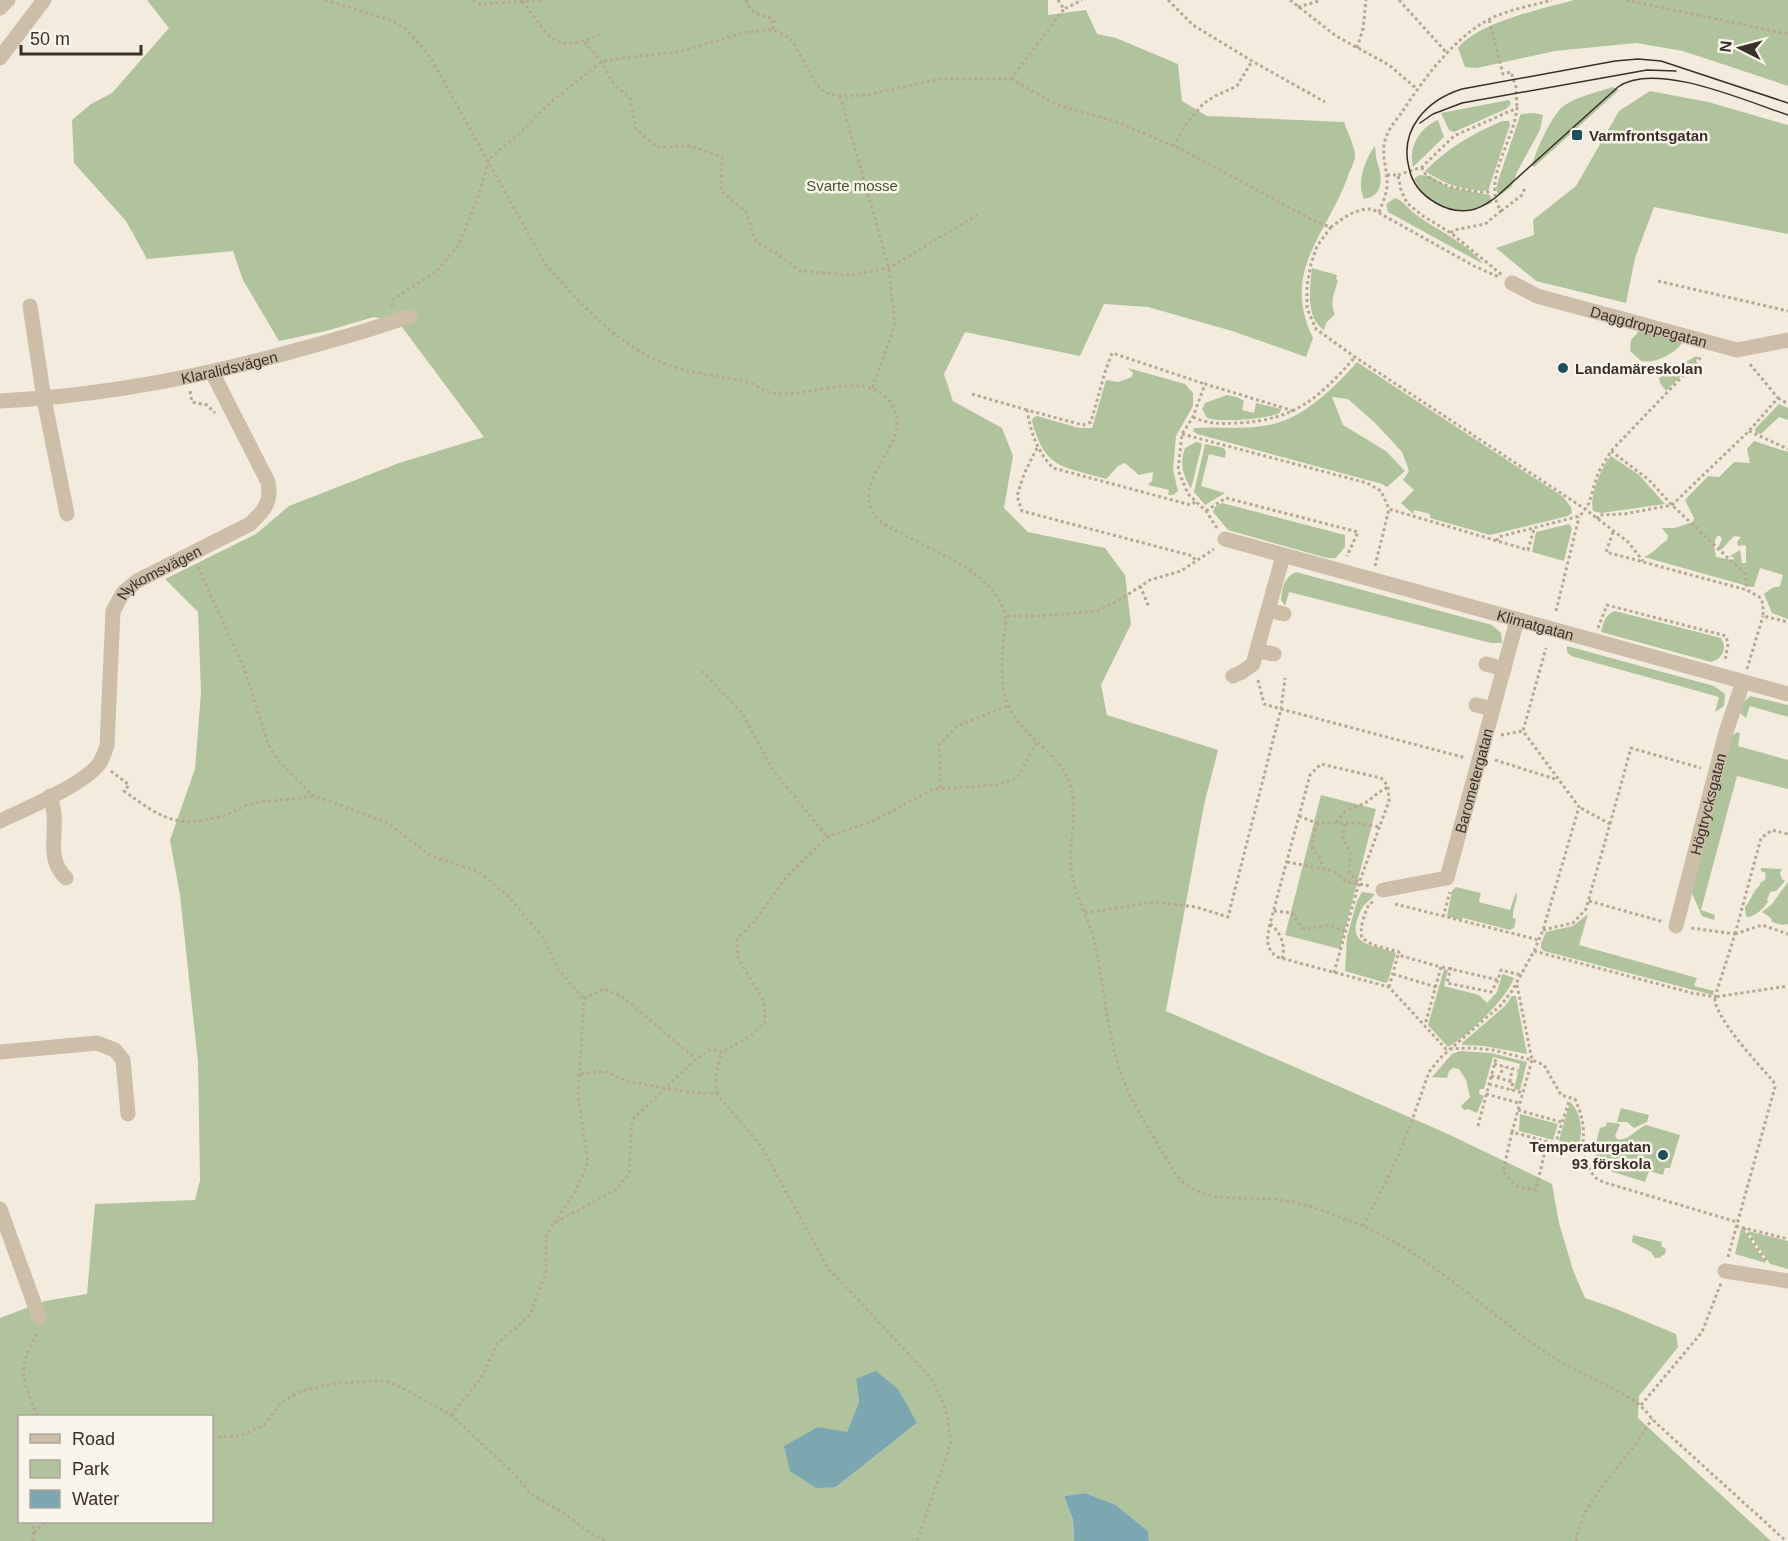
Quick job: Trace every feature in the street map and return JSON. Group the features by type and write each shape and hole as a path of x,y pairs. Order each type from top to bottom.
{"street":[{"path":"0,8 8,0"},
{"path":"0,58 44,0"},
{"name":"Daggdroppegatan","path":"1512,283 1537,296 1737,350 1788,339"},
{"path":"30,306 44,399 67,514"},
{"name":"Klaralidsvägen","path":"0,401 77,396 188,377 366,332 410,316"},
{"name":"Nykomsvägen","path":"100,762 107,746 113,611 123,593 137,581 250,524 265,510 269,500 267,479 212,372"},
{"name":"Klimatgatan","path":"1225,539 1788,694"},
{"path":"1233,676 1242,672 1255,657 1283,556"},
{"path":"1268,610 1284,614"},
{"name":"Barometergatan","path":"1383,896 1447,878 1483,760 1493,709 1517,620"},
{"path":"1255,657 1274,654"},
{"path":"1486,664 1504,669"},
{"name":"Högtrycksgatan","path":"1676,926 1726,732 1743,682"},
{"path":"1476,705 1493,709"},
{"path":"0,821 89,773 100,762"},
{"path":"50,796 54,814 54,861 58,870 66,878"},
{"path":"0,1052 97,1043 115,1050 123,1060 128,1114"},
{"path":"0,1209 39,1317"},
{"path":"1725,1270 1788,1281"}],"path":[{"path":"325,0 390,20 406,30 429,55 489,159 545,264 568,289 629,345 671,366 747,382 771,393 789,394 839,387 872,389 890,402 897,423 893,440 873,477 869,498 871,510 878,519 894,530 967,568 988,583 999,598 1006,616 1002,680 1008,706 1015,719 1036,743 1058,762 1071,787 1074,806 1072,877 1096,945 1108,1023 1121,1075 1131,1098 1178,1177 1186,1185 1216,1196 1284,1200 1364,1226 1407,1249 1550,1355 1641,1405 1652,1419 1786,1541"},
{"path":"473,0 479,4 544,0"},
{"path":"746,0 748,8 757,15 773,19 773,30"},
{"path":"1058,0 1064,9"},
{"path":"1011,79 1064,9 1083,0"},
{"path":"1168,0 1193,25 1325,102"},
{"path":"1290,0 1336,36 1389,65 1417,89"},
{"path":"1357,48 1363,29 1366,0"},
{"path":"1399,0 1446,53"},
{"path":"1379,212 1388,188 1384,146 1387,135 1417,89 1446,53 1489,20 1503,13 1552,0"},
{"path":"1626,0 1788,34"},
{"path":"522,1 554,41 567,45 585,42 601,34"},
{"path":"1298,7 1319,1"},
{"path":"1489,20 1503,74 1511,72 1516,87 1516,121 1504,152 1493,192 1502,211"},
{"path":"390,323 392,300 437,271 459,244 477,200 489,159 520,133 550,102 602,62 615,58 678,52 747,32 773,30 785,35 793,42 816,84 826,93 840,96 867,95 939,79 1011,79 1058,105 1114,121 1173,146 1224,171 1318,223 1331,227"},
{"path":"585,42 602,62 614,84 630,98 636,129 657,147 691,146 722,157 721,191 746,212 756,242 780,255 800,271 851,275 889,268 979,214"},
{"path":"1173,146 1187,123 1203,104 1237,86 1252,61"},
{"path":"840,96 889,268 895,325 872,389"},
{"path":"1387,175 1398,175 1422,167 1454,136 1517,108"},
{"path":"1422,167 1424,173 1459,189 1493,192"},
{"path":"1398,175 1407,203 1451,233 1512,283"},
{"path":"1451,233 1454,230 1485,224 1521,196 1525,188"},
{"path":"1512,283 1474,266 1379,212 1363,208 1342,218 1331,227 1317,246 1307,285 1307,308 1316,329 1585,509 1635,549 1643,561"},
{"path":"1658,281 1788,311"},
{"path":"1556,611 1580,516 1589,503 1598,473 1611,451 1656,402 1701,359 1710,344"},
{"path":"1737,350 1778,398 1788,404"},
{"path":"972,394 1083,425 1091,422 1112,353 1294,411"},
{"path":"1193,417 1212,423 1236,423 1267,421 1294,411 1322,393 1355,357"},
{"path":"188,377 192,402 207,405 216,415"},
{"path":"1006,616 1039,616 1098,610 1150,580 1181,571 1225,539 1206,511 1188,494 1178,470 1182,434 1193,417 1205,384"},
{"path":"1597,519 1599,515 1624,514 1671,506 1749,431 1778,398"},
{"path":"1026,410 1037,448 1053,468 1191,505 1195,502"},
{"path":"1749,431 1788,449"},
{"path":"1182,434 1367,483 1381,491 1389,509 1372,580"},
{"path":"1037,448 1024,474 1017,496 1022,511 1193,556 1196,562"},
{"path":"1611,451 1649,480 1671,506 1744,574 1747,590"},
{"path":"1206,511 1226,498 1358,532 1340,572"},
{"path":"1389,509 1528,550 1534,529"},
{"path":"1497,541 1498,537 1580,516"},
{"path":"1612,532 1606,552 1747,590 1761,598 1763,616 1743,682"},
{"path":"192,554 244,668 268,744 278,760 312,795 386,822 430,855 479,872 508,896 544,940 557,968 584,999 578,1097 588,1162 574,1192 546,1237 546,1272 530,1315 498,1344 482,1377 451,1415"},
{"path":"1140,586 1149,607"},
{"path":"1594,641 1607,605 1726,636 1728,644 1720,676"},
{"path":"1763,616 1788,622"},
{"path":"1523,731 1546,648"},
{"path":"1255,657 1264,704 1557,779"},
{"path":"702,671 742,713 773,770 827,837"},
{"path":"1086,913 1154,902 1196,907 1228,917 1281,709 1285,678"},
{"path":"940,789 939,745 957,726 1008,706"},
{"path":"1493,737 1523,731"},
{"path":"1523,731 1579,807 1610,824"},
{"path":"553,1224 615,1190 629,1174 632,1120 696,1059 711,1049 722,1052 752,1035 766,1021 763,1000 738,958 737,939 754,921 787,876 827,837 873,821 933,789 996,785 1017,778 1036,743"},
{"path":"1543,930 1572,923 1586,909 1631,748 1716,772"},
{"path":"100,762 129,785 124,790 155,813 169,820 187,822 222,816 248,804 312,795"},
{"path":"1334,974 1359,883 1389,801 1388,786 1381,778 1321,764 1310,775 1270,924 1267,940 1271,953 1282,959 1334,974 1389,987 1446,1048 1494,1050 1544,1065 1561,1095 1575,1099 1584,1125 1584,1141 1581,1151 1591,1172 1603,1182 1744,1228 1788,1239"},
{"path":"1337,823 1340,815 1346,810 1366,802 1388,786"},
{"path":"1364,1226 1391,1172 1429,1072 1451,1049 1501,1005 1516,984 1534,951 1543,930 1579,807"},
{"path":"1299,816 1318,823 1364,823 1380,826"},
{"path":"1318,823 1311,846 1322,863 1322,868"},
{"path":"1345,824 1343,838 1350,853 1349,872 1359,883 1383,896 1539,940"},
{"path":"1788,834 1772,830 1761,838 1735,934 1762,925 1788,933"},
{"path":"1287,862 1322,868 1338,874 1346,882 1359,883"},
{"path":"1383,896 1369,904 1360,934 1365,942 1398,952 1389,987"},
{"path":"1274,911 1292,913 1305,929 1329,925 1346,932"},
{"path":"1270,924 1277,930 1282,941 1284,948 1282,959"},
{"path":"1534,951 1715,997 1788,986"},
{"path":"1398,956 1498,980"},
{"path":"1425,1025 1441,967"},
{"path":"1451,967 1447,983 1491,992 1501,970 1521,975"},
{"path":"1393,974 1436,987"},
{"path":"1516,984 1532,1060 1503,1172 1516,1186 1536,1190 1546,1142"},
{"path":"584,999 603,989 620,995 696,1059"},
{"path":"1641,1405 1702,1332 1725,1270 1775,1087 1773,1081 1726,1022 1716,1007 1715,997"},
{"path":"722,1052 715,1078 717,1094 761,1146 828,1268 932,1379 946,1410 951,1442 917,1541"},
{"path":"1478,1126 1496,1058"},
{"path":"1494,1064 1518,1070"},
{"path":"1498,1078 1504,1067"},
{"path":"1510,1082 1512,1069"},
{"path":"581,1074 604,1071 627,1081 666,1089 717,1094"},
{"path":"1491,1076 1513,1082 1511,1090"},
{"path":"1489,1084 1523,1094"},
{"path":"1500,1098 1503,1088"},
{"path":"1486,1094 1520,1103"},
{"path":"1556,1144 1570,1098"},
{"path":"1518,1110 1561,1122"},
{"path":"1512,1132 1581,1151"},
{"path":"1744,1228 1770,1267 1768,1277"},
{"path":"37,1415 22,1374 27,1353 38,1330 39,1317"},
{"path":"213,1438 242,1435 264,1425 282,1402 301,1391 335,1383 385,1381 397,1385 451,1415 515,1475 530,1493 606,1541"},
{"path":"1576,1541 1580,1523 1604,1481 1627,1455 1652,1419"},
{"path":"33,1541 34,1523"},
{"path":"34,1533 43,1523"}],"green space":[{"name":"Svarte mosse","path":"147,0 1048,0 1048,15 1086,10 1097,34 1116,38 1178,64 1182,101 1207,116 1344,122 1355,157 1338,200 1310,255 1304,274 1302,293 1304,314 1313,338 1306,357 1232,331 1148,307 1104,304 1080,356 965,332 944,374 953,401 1002,428 1013,456 1004,508 1028,532 1105,548 1125,575 1131,624 1101,685 1107,715 1218,750 1204,805 1166,1011 1448,1134 1552,1184 1559,1223 1573,1270 1585,1298 1676,1334 1678,1347 1639,1396 1638,1418 1771,1541 1149,1541 1148,1531 1116,1505 1085,1493 1064,1496 1073,1520 1074,1541 0,1541 0,1318 45,1301 87,1294 95,1204 195,1200 200,1180 198,1062 180,895 170,840 195,769 201,692 198,612 165,579 256,534 289,506 399,463 484,437 399,323 374,317 326,331 279,341 243,280 233,251 147,259 126,221 74,163 72,120 91,104 112,93 169,28","holes":["856,1379 917,1423 836,1487 818,1427 847,1433 859,1402"]},
{"path":"1574,0 1788,0 1788,86 1683,51 1636,43 1555,51 1477,68 1465,67 1458,48 1480,31 1529,12"},
{"path":"1613,87 1619,90 1534,167 1532,166 1545,133 1560,109 1576,99"},
{"path":"1650,91 1708,102 1788,125 1788,234 1654,207 1635,258 1626,303 1536,281 1496,248 1534,235 1533,220 1576,186 1619,111"},
{"path":"1509,100 1511,104 1506,109 1454,132 1449,130 1441,113"},
{"path":"1534,113 1543,115 1540,130 1512,186 1498,195 1496,189 1498,181 1520,116"},
{"path":"1438,120 1444,137 1413,167 1412,153 1416,139 1425,128"},
{"path":"1502,121 1509,121 1510,125 1488,191 1455,186 1425,171 1461,142"},
{"path":"1375,146 1381,179 1379,190 1371,197 1364,199 1361,179"},
{"path":"1419,175 1430,176 1448,187 1490,195 1492,203 1458,210 1438,205 1421,190 1414,179"},
{"path":"1395,198 1468,249 1483,264 1388,212 1386,204"},
{"path":"1312,268 1337,275 1338,280 1333,301 1335,314 1326,323 1324,330 1318,325 1311,310"},
{"path":"1639,331 1679,340 1682,343 1664,357 1652,361 1641,361 1630,351 1631,340"},
{"path":"1696,356 1697,360 1666,391 1659,378"},
{"path":"1357,362 1562,496 1571,507 1572,513 1568,516 1490,535 1430,518 1430,514 1414,510 1413,514 1401,503 1414,490 1403,480 1409,471 1402,452 1348,399 1332,397 1343,425 1386,451 1405,471 1387,487 1193,431 1194,428 1250,427 1282,422 1318,401"},
{"path":"1128,368 1185,384 1193,393 1193,406 1176,436 1173,470 1178,491 1173,495 1168,495 1169,490 1148,485 1152,481 1153,472 1139,475 1125,463 1118,466 1106,479 1067,468 1050,457 1037,437 1032,421 1037,416 1079,428 1092,428 1106,380 1118,382 1132,377 1133,373"},
{"path":"1227,395 1244,401 1242,410 1254,413 1256,403 1281,409 1280,413 1244,420 1207,418 1202,409 1205,403"},
{"path":"1779,404 1788,408 1788,420 1779,417 1761,434 1756,433 1755,429"},
{"path":"1754,441 1788,452 1788,619 1772,613 1764,594 1780,586 1783,575 1760,568 1754,587 1751,587 1644,557 1667,540 1668,536 1662,528 1674,528 1693,522 1694,518 1685,500 1708,476 1719,477 1734,462 1750,463 1747,449","holes":["1717,536 1722,539 1718,548 1721,550 1734,536 1741,537 1737,542 1738,546 1746,546 1746,563 1742,563 1740,550 1730,556 1734,558 1733,560 1716,557 1714,544"]},
{"path":"1196,442 1202,445 1191,489 1184,474 1182,459 1185,448"},
{"path":"1205,444 1224,448 1226,452 1225,458 1209,454 1201,486 1225,493 1205,505 1194,492"},
{"path":"1611,456 1639,475 1665,504 1601,513 1593,511 1592,505 1597,482 1603,467"},
{"path":"1222,503 1345,535 1345,547 1336,558 1327,558 1228,530 1213,512 1215,507"},
{"path":"1569,524 1572,528 1564,561 1532,552 1536,532"},
{"path":"1296,572 1492,625 1501,633 1502,643 1491,643 1289,592 1285,606 1281,600 1283,587 1286,580"},
{"path":"1615,611 1721,638 1724,646 1723,653 1711,662 1601,632 1605,619"},
{"path":"1567,646 1714,686 1725,694 1724,706 1715,712 1719,697 1571,656 1567,652"},
{"path":"1750,696 1788,705 1788,717 1750,706 1746,718 1740,713 1742,704"},
{"path":"1737,732 1740,733 1738,746 1788,760 1788,789 1737,776 1701,910 1715,915 1714,920 1702,916 1690,889 1732,736"},
{"path":"1321,795 1376,809 1340,949 1285,935"},
{"path":"1761,868 1782,869 1780,873 1785,881 1776,891 1770,892 1768,902 1761,910 1746,917 1745,907 1760,883 1765,880 1766,873 1761,871"},
{"path":"1788,882 1788,924 1782,925 1772,922 1771,918 1762,912 1772,904"},
{"path":"1456,887 1481,893 1479,902 1510,910 1516,892 1514,928 1510,930 1447,916 1452,891"},
{"path":"1362,892 1375,894 1362,908 1357,921 1358,937 1369,945 1396,953 1386,983 1345,971 1347,937 1357,901"},
{"path":"1588,914 1579,945 1697,978 1694,986 1714,991 1713,995 1544,951 1541,948 1546,932 1573,926"},
{"path":"1444,969 1448,970 1444,986 1479,995 1487,1003 1497,992 1503,974 1514,978 1504,995 1486,1016 1448,1047 1428,1025"},
{"path":"1512,996 1516,996 1527,1054 1484,1046 1462,1045 1505,1006"},
{"path":"1460,1051 1491,1053 1527,1062 1520,1090 1514,1089 1520,1064 1493,1057 1484,1089 1480,1089 1479,1094 1484,1096 1477,1113 1468,1109 1464,1110 1461,1106 1470,1097 1466,1080 1459,1069 1453,1068 1449,1071 1447,1078 1432,1077 1452,1054"},
{"path":"1570,1102 1577,1111 1580,1123 1581,1136 1578,1147 1563,1144 1559,1140"},
{"path":"1621,1108 1649,1115 1647,1122 1634,1128 1627,1122 1617,1122"},
{"path":"1520,1114 1558,1124 1553,1140 1519,1131"},
{"path":"1607,1122 1620,1124 1615,1136 1617,1139 1624,1139 1646,1125 1680,1135 1670,1168 1665,1168 1663,1175 1649,1171 1645,1182 1600,1168 1595,1153 1596,1143 1600,1128 1606,1126"},
{"path":"1741,1229 1743,1229 1766,1263 1735,1254"},
{"path":"1748,1231 1788,1241 1788,1269 1770,1264"},
{"path":"1633,1235 1662,1242 1661,1246 1666,1249 1665,1254 1655,1258 1651,1252 1632,1242"}],"water":[{"path":"876,1371 898,1389 917,1423 836,1487 816,1488 790,1471 784,1446 818,1427 847,1432 859,1402 856,1379"},
{"path":"1085,1493 1116,1505 1148,1531 1149,1541 1074,1541 1073,1520 1064,1496"}],"tram line":[{"path":"1788,103 1661,61 1638,59 1615,61 1462,89 1449,94 1438,100 1419,118 1412,129 1407,154 1410,173 1422,192 1444,207 1466,211 1481,207 1495,198 1618,87 1634,80 1655,78 1702,86 1788,115"},
{"path":"1420,123 1433,114 1462,103 1647,70 1676,71"}],"place":[{"name":"Varmfrontsgatan","path":"1577,135"},
{"name":"Landamäreskolan","path":"1563,368"},
{"name":"Temperaturgatan 93 förskola","path":"1663,1155"}]}
